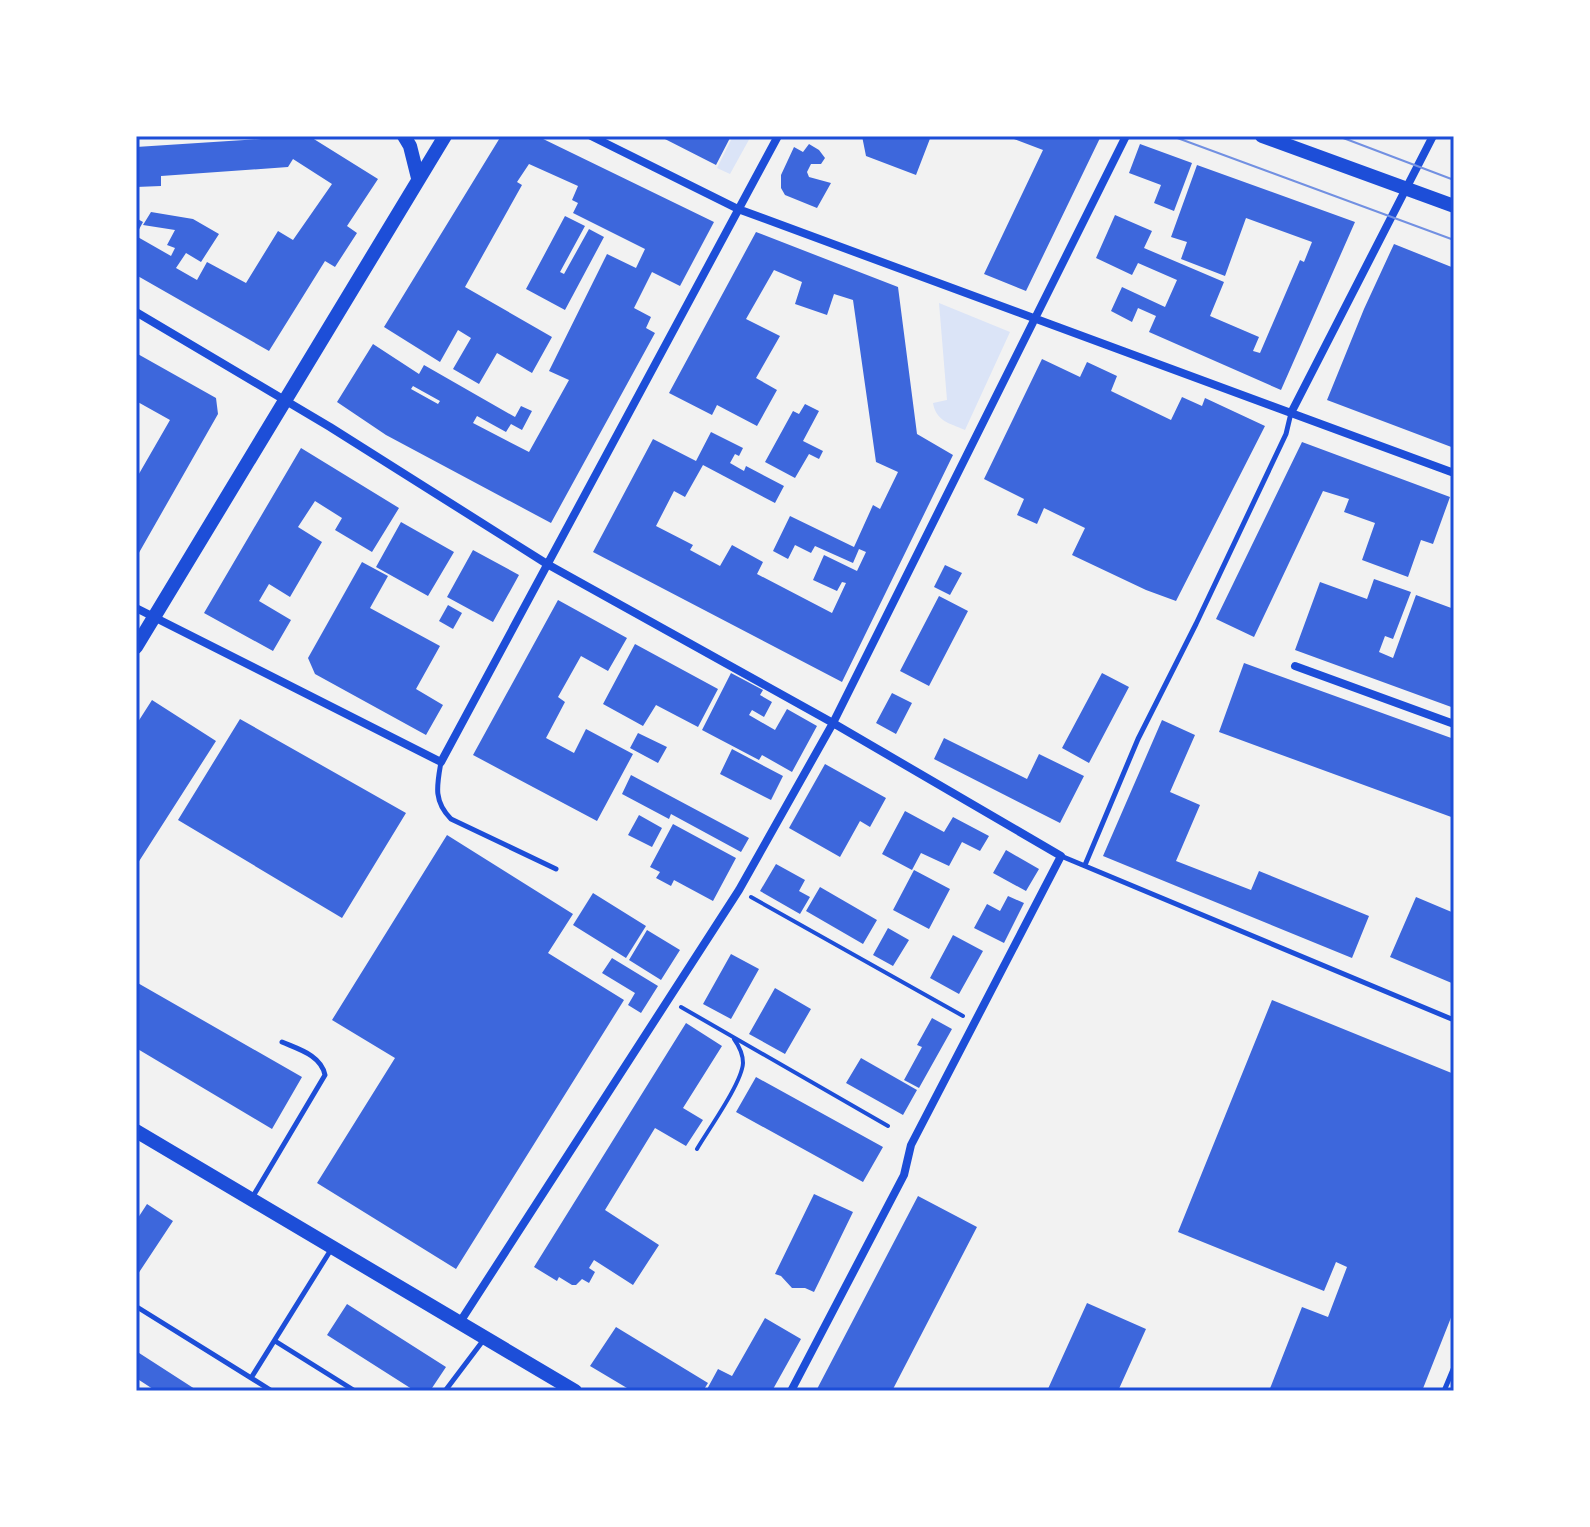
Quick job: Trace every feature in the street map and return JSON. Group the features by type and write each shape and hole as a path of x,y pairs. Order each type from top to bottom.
{"main road":[{"path":"404,136 414,157 418,178"},
{"path":"136,647 445,136"},
{"path":"1262,136 1454,206"},
{"path":"136,1131 575,1391"}],"street":[{"path":"591,136 738,209 1036,316 1454,473"},
{"path":"136,608 441,762 778,136"},
{"path":"460,1322 739,890 833,723 1126,136"},
{"path":"1291,413 1433,136"},
{"path":"136,312 547,564 833,723 1061,856 911,1145 904,1175 791,1391"},
{"path":"1295,666 1454,724"}],"lane":[{"path":"1085,865 1138,739 1280,448 1291,413"},
{"path":"441,762 436,794 442,810 451,819 556,869"},
{"path":"1061,856 1454,1020"},
{"path":"252,1199 325,1075 323,1065 316,1058 282,1042"},
{"path":"251,1378 333,1247"},
{"path":"137,1307 272,1391"},
{"path":"445,1391 485,1337"},
{"path":"275,1341 355,1391"},
{"path":"1444,1391 1454,1367"}],"path":[{"path":"739,890 974,1022"},
{"path":"668,999 888,1126"},
{"path":"697,1149 740,1076 743,1061 733,1037"}],"shaded area":[{"path":"733,136 751,136 730,174 717,168"},
{"path":"939,303 1010,332 965,430 940,418 933,403 947,400"}],"building":[{"path":"309,136 378,179 347,226 357,233 335,267 325,261 269,351 136,275 136,236 171,256 175,248 167,245 175,230 143,225 151,212 193,219 219,234 201,262 186,253 176,268 197,280 207,262 246,283 278,231 293,240 332,184 293,159 288,167 161,176 161,186 136,187 136,147"},
{"path":"501,136 537,136 714,222 680,286 652,272 634,308 651,317 646,328 655,333 551,523 386,435 337,402 373,344 419,374 424,365 515,417 521,406 532,411 522,430 511,424 506,432 477,416 473,423 529,452 569,380 549,371 607,254 636,268 645,249 573,213 578,203 572,200 578,186 529,164 517,182 522,185 465,287 552,337 532,373 497,353 479,384 453,369 471,338 458,330 440,362 384,327","holes":["413,386 440,401 438,404 411,389"]},
{"path":"659,136 731,136 716,165"},
{"path":"862,136 931,136 916,175 866,156"},
{"path":"1006,136 1100,138 1026,291 984,274 1043,150"},
{"path":"809,144 825,158 821,164 811,164 807,172 809,177 831,183 817,208 785,195 781,188 781,175 794,147 803,152"},
{"path":"1140,144 1192,163 1174,211 1154,203 1161,185 1129,173"},
{"path":"1197,165 1355,222 1281,390 1149,332 1156,316 1138,308 1132,322 1111,311 1122,287 1165,307 1177,280 1138,263 1132,275 1096,258 1115,215 1152,231 1144,248 1224,282 1210,316 1259,337 1253,351 1260,353 1300,260 1304,262 1312,242 1246,218 1225,276 1181,259 1187,242 1171,237"},
{"path":"565,216 585,226 560,272 564,274 589,229 604,237 565,310 526,289"},
{"path":"136,218 143,222 136,235"},
{"path":"756,232 898,287 917,434 953,455 842,682 593,552 653,439 696,461 711,432 743,448 730,463 744,471 746,466 784,486 775,503 703,465 685,497 674,491 656,526 693,545 690,550 720,566 732,545 763,562 757,574 832,613 846,583 842,582 837,591 813,580 824,555 857,571 866,552 859,549 853,563 815,546 811,553 795,545 788,559 773,551 790,516 854,547 873,505 880,509 898,472 876,462 853,300 834,294 827,315 795,304 802,282 774,270 746,319 780,336 756,378 777,390 757,426 717,405 712,415 669,393"},
{"path":"1394,244 1454,268 1454,448 1327,400"},
{"path":"136,353 216,398 218,414 136,558 136,479 170,420 136,401"},
{"path":"1042,359 1080,377 1087,362 1117,376 1111,391 1171,420 1182,397 1202,406 1205,398 1265,426 1176,601 1072,555 1085,528 1044,508 1037,524 1017,515 1024,499 984,479"},
{"path":"805,404 819,411 803,441 823,451 819,459 809,454 795,478 765,462 793,411 799,414"},
{"path":"1302,442 1450,497 1433,544 1421,540 1408,577 1362,560 1375,523 1344,512 1349,499 1323,491 1254,637 1216,619"},
{"path":"301,448 399,508 372,552 335,530 342,518 315,501 298,527 322,542 290,597 269,584 259,601 291,620 273,651 204,613"},
{"path":"401,522 454,552 428,596 376,567"},
{"path":"473,550 519,575 493,622 447,597"},
{"path":"362,562 388,576 370,608 440,646 416,689 443,705 426,735 315,674 308,658"},
{"path":"945,565 962,573 950,595 934,587"},
{"path":"1374,579 1411,592 1393,639 1385,636 1379,652 1393,658 1416,595 1454,609 1454,708 1295,650 1320,582 1367,599"},
{"path":"939,596 968,611 929,686 900,671"},
{"path":"558,600 627,638 608,671 581,656 558,697 565,702 546,738 574,753 586,729 633,754 597,821 473,755"},
{"path":"448,605 462,613 453,629 439,621"},
{"path":"635,644 718,689 698,727 656,705 643,726 603,704"},
{"path":"1244,663 1454,739 1454,818 1219,732"},
{"path":"731,673 763,690 760,695 772,702 764,717 752,710 749,715 775,730 787,709 817,726 792,772 762,755 759,760 702,730"},
{"path":"1102,673 1129,687 1089,763 1062,748"},
{"path":"892,693 912,703 896,734 876,723"},
{"path":"152,700 216,741 136,866 136,725"},
{"path":"240,719 406,813 342,918 178,820"},
{"path":"1162,720 1195,735 1170,792 1200,805 1176,861 1251,890 1259,871 1369,916 1352,958 1103,856"},
{"path":"638,733 667,747 658,763 630,748"},
{"path":"944,738 1027,779 1039,754 1084,776 1060,823 934,759"},
{"path":"732,749 783,776 771,800 720,774"},
{"path":"825,764 886,798 870,827 860,821 840,857 789,828"},
{"path":"631,775 749,838 741,852 671,814 669,819 622,794"},
{"path":"905,811 944,832 953,817 989,836 980,851 962,842 949,866 921,853 912,870 882,854"},
{"path":"639,815 662,828 652,847 628,835"},
{"path":"673,824 736,858 713,901 674,880 671,886 656,878 660,872 650,867"},
{"path":"447,835 573,914 548,953 624,1000 456,1269 317,1183 395,1058 332,1020"},
{"path":"1006,850 1039,869 1026,891 993,873"},
{"path":"776,864 805,880 799,891 810,897 800,914 760,891"},
{"path":"914,870 950,889 929,929 893,910"},
{"path":"820,887 877,920 863,944 806,911"},
{"path":"593,893 646,926 626,958 573,925"},
{"path":"1008,896 1024,903 1004,943 974,928 987,904 1000,911"},
{"path":"1416,897 1454,913 1454,984 1390,957"},
{"path":"888,928 909,940 893,966 873,955"},
{"path":"647,930 680,950 661,980 629,960"},
{"path":"953,935 983,951 959,994 930,978"},
{"path":"731,954 759,969 731,1019 703,1004"},
{"path":"612,958 658,986 641,1013 628,1005 635,993 602,973"},
{"path":"136,982 302,1077 272,1129 136,1048"},
{"path":"775,988 811,1009 785,1054 749,1034"},
{"path":"1272,1000 1454,1074 1454,1310 1422,1391 1269,1391 1302,1307 1328,1317 1347,1267 1336,1262 1324,1291 1178,1232"},
{"path":"932,1018 952,1029 919,1088 904,1080 922,1047 917,1045"},
{"path":"686,1023 722,1046 683,1108 703,1120 686,1146 655,1128 605,1210 659,1245 633,1285 594,1260 589,1268 595,1272 589,1283 582,1279 572,1285 559,1277 557,1281 534,1267"},
{"path":"861,1058 917,1090 903,1115 846,1083"},
{"path":"756,1077 883,1147 863,1182 736,1112"},
{"path":"814,1194 853,1212 814,1292 792,1288 775,1274"},
{"path":"918,1196 977,1227 892,1391 816,1391"},
{"path":"147,1204 173,1221 136,1277 136,1221"},
{"path":"1087,1303 1146,1329 1118,1391 1047,1391"},
{"path":"347,1304 446,1367 430,1391 415,1391 327,1335"},
{"path":"765,1318 801,1339 772,1391 706,1391 718,1369 732,1376"},
{"path":"616,1327 708,1383 703,1391 632,1391 590,1366"},
{"path":"136,1351 198,1391 156,1391 136,1378"}],"tram line":[{"path":"1172,136 1454,240"},
{"path":"1338,136 1454,180"}]}
